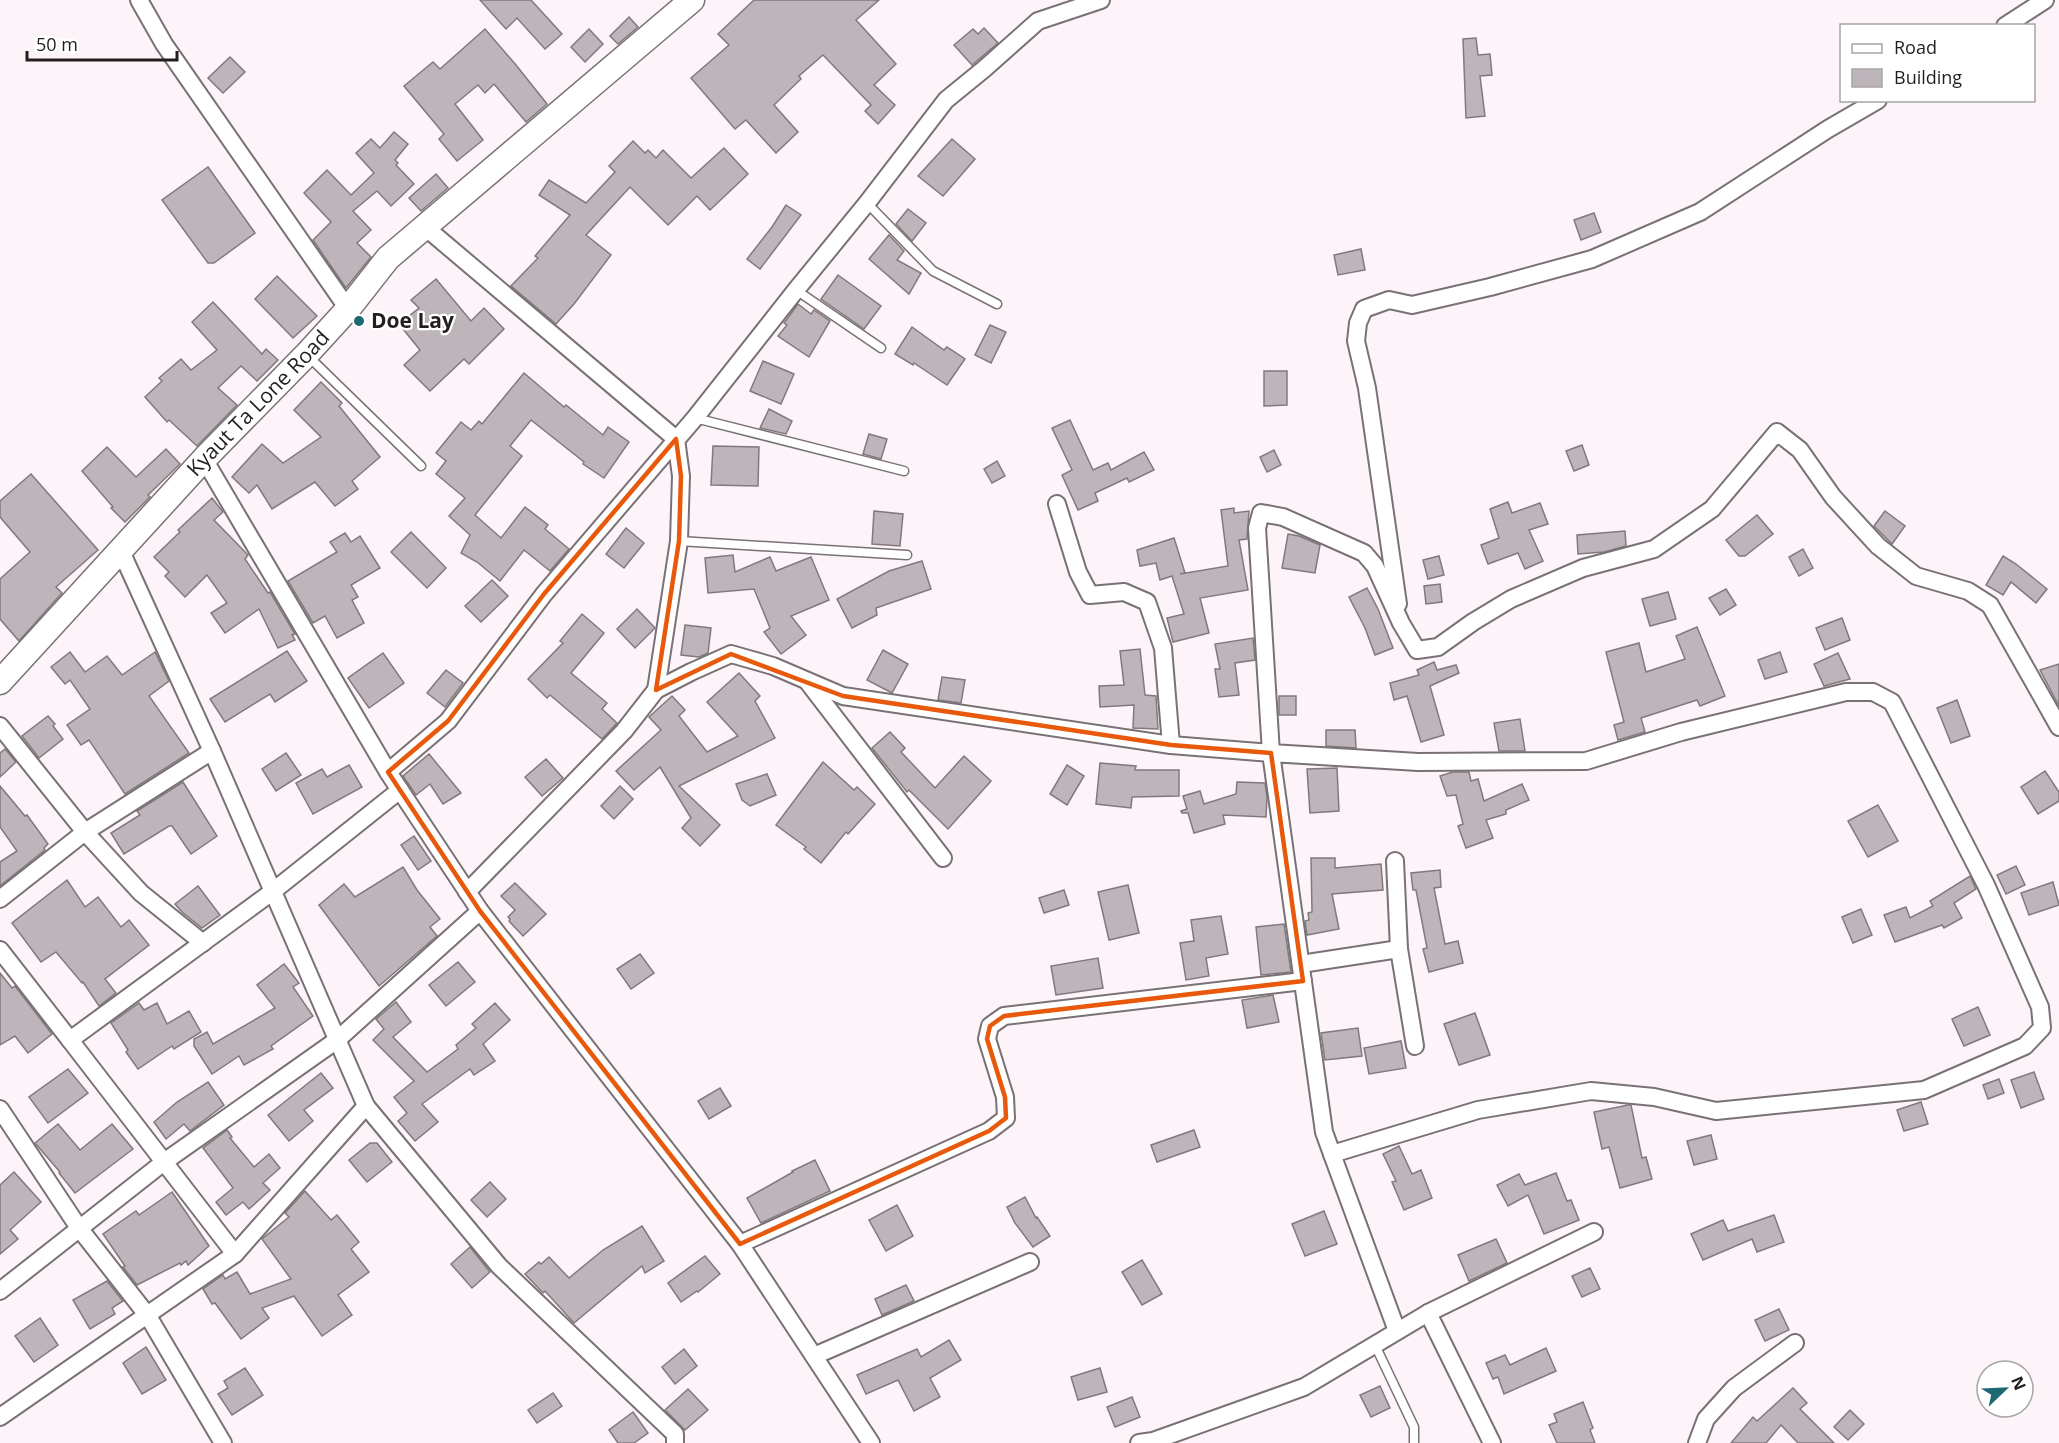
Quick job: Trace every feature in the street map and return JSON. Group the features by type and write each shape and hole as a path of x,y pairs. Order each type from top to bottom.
{"main road":[{"name":"Kyaut Ta Lone Road","path":"0,682 204,459 306,355 348,309 388,258 692,0"}],"street":[{"path":"139,0 164,44 348,309"},
{"path":"388,772 448,721 544,594 695,418 867,203 946,99 1038,21 1101,0"},
{"path":"2008,24 2045,0"},
{"path":"1401,623 1367,388 1356,341 1358,323 1364,309 1389,300 1412,305 1592,260 1700,213 1828,129 1875,102"},
{"path":"425,227 676,439 681,476 679,541 656,690"},
{"path":"1397,1331 1324,1132 1271,753 1257,528 1261,513 1283,517 1364,553 1375,566 1401,623 1417,650 1438,647 1511,599 1583,568 1654,549 1712,509 1777,432 1800,450 1833,497 1878,546 1916,576 1968,591 1990,605 2059,727"},
{"path":"204,459 388,772 467,892 740,1244 871,1443"},
{"path":"1057,504 1078,572 1090,595 1124,592 1147,602 1163,648 1171,745"},
{"path":"120,549 212,751 366,1106 499,1266 675,1434 675,1443"},
{"path":"467,892 624,731 656,690 731,654 773,666 843,696 1171,745 1418,762 1586,760 1681,732 1846,692 1873,693 1893,702 1986,885 2040,1006 2043,1028 2025,1046 1924,1090 1716,1112 1654,1097 1591,1091 1478,1110 1332,1155"},
{"path":"807,680 943,858"},
{"path":"0,726 85,832 141,893 203,943"},
{"path":"0,899 85,832 212,751"},
{"path":"70,1040 272,892 400,790"},
{"path":"1395,861 1399,949 1415,1046"},
{"path":"0,1291 164,1162 337,1040 480,911"},
{"path":"1301,964 1399,949"},
{"path":"0,950 235,1254"},
{"path":"740,1244 989,1131 1006,1118 1005,1097 987,1040 990,1026 1004,1016 1303,981"},
{"path":"0,1418 235,1254 366,1106"},
{"path":"0,1109 79,1228 148,1316 223,1443"},
{"path":"1138,1443 1153,1441 1304,1387 1428,1313 1594,1232"},
{"path":"814,1356 1030,1262"},
{"path":"1428,1313 1492,1443"},
{"path":"1697,1443 1706,1419 1734,1388 1795,1343"}],"lane":[{"path":"867,203 933,271 997,304"},
{"path":"796,290 881,348"},
{"path":"306,355 421,466"},
{"path":"695,418 904,471"},
{"path":"679,541 907,555"},
{"path":"1375,1345 1414,1427 1414,1443"}],"highlighted area":[{"path":"676,439 681,476 679,541 656,690 731,654 843,696 1171,745 1271,753 1303,981 1004,1016 990,1026 987,1039 1005,1097 1006,1118 989,1131 740,1244 480,911 388,772 448,721 544,594"}],"building":[{"path":"480,0 531,0 562,34 545,49 517,18 506,29"},
{"path":"754,0 879,0 856,20 896,64 874,85 895,105 878,124 865,111 871,105 823,55 799,76 801,79 774,105 798,132 776,153 746,120 735,129 691,78 729,45 718,34"},
{"path":"629,17 638,27 618,44 610,36"},
{"path":"984,28 998,43 972,65 954,45 973,29 978,34"},
{"path":"485,29 547,104 526,122 494,84 485,93 478,85 455,104 483,140 457,161 439,139 444,134 404,86 433,62 440,69"},
{"path":"589,29 603,44 585,62 571,47"},
{"path":"1476,38 1478,55 1490,54 1492,75 1480,76 1485,116 1466,118 1463,39"},
{"path":"230,57 245,72 223,93 208,78"},
{"path":"394,132 408,144 395,160 398,163 396,165 414,184 391,206 377,191 353,211 371,230 357,243 371,257 346,288 313,240 331,222 304,193 327,170 351,195 374,173 356,153 371,139 380,148"},
{"path":"952,139 975,159 943,196 918,176"},
{"path":"633,141 645,153 648,150 656,158 663,150 691,178 724,148 748,174 710,210 697,196 668,225 630,187 586,235 611,255 556,324 511,286 538,258 535,256 570,215 539,195 549,180 586,203 615,172 609,166"},
{"path":"208,167 255,233 214,263 208,263 162,200"},
{"path":"436,174 448,188 421,211 409,198"},
{"path":"786,205 801,215 760,269 747,259"},
{"path":"908,209 926,223 912,241 896,224"},
{"path":"1594,213 1601,232 1581,240 1574,220"},
{"path":"889,235 904,251 897,260 921,273 909,294 869,259"},
{"path":"1361,249 1365,270 1338,275 1334,255"},
{"path":"838,275 881,306 864,329 821,299"},
{"path":"277,276 317,316 293,338 255,299"},
{"path":"436,279 471,321 484,308 504,329 469,364 464,359 430,391 404,365 420,350 399,324 419,308 411,300"},
{"path":"213,302 262,354 266,349 278,360 257,381 241,366 218,388 237,405 197,446 169,420 167,422 145,397 162,381 159,378 181,359 191,370 217,350 192,322"},
{"path":"798,304 811,314 814,310 830,321 809,357 778,336 787,325 784,323"},
{"path":"990,325 1006,332 991,363 975,355"},
{"path":"912,327 944,350 947,347 965,359 947,385 914,363 913,365 895,354"},
{"path":"763,361 794,374 781,404 750,391"},
{"path":"1264,371 1287,371 1287,405 1264,406"},
{"path":"524,373 564,407 566,405 603,435 608,427 629,442 604,478 583,464 584,462 531,420 510,446 522,456 475,515 501,538 525,507 548,525 545,529 569,549 550,571 524,550 500,581 477,562 461,553 470,535 449,516 465,498 436,474 446,461 436,453 461,422 471,430 479,421 482,424"},
{"path":"321,382 342,403 339,406 380,457 352,481 358,489 335,506 315,482 272,509 257,485 249,493 232,477 262,444 283,463 321,437 294,410"},
{"path":"769,409 792,421 786,434 760,428"},
{"path":"1070,420 1093,470 1108,463 1111,470 1144,452 1154,470 1129,482 1127,478 1095,493 1098,501 1078,510 1062,475 1072,470 1052,428"},
{"path":"869,434 887,439 881,459 863,454"},
{"path":"1582,445 1589,465 1574,471 1566,451"},
{"path":"713,446 759,447 758,486 711,485"},
{"path":"107,447 136,477 166,449 180,464 148,495 150,497 125,522 82,471"},
{"path":"1274,450 1281,465 1267,472 1260,457"},
{"path":"997,461 1005,476 992,483 984,469"},
{"path":"31,474 98,550 56,587 62,593 19,641 0,619 0,579 30,552 0,517 0,501"},
{"path":"212,498 223,512 214,520 248,555 245,559 268,593 270,592 295,634 292,635 295,640 278,648 259,609 225,633 211,613 227,603 207,575 185,597 165,576 169,572 154,557 180,532 178,530"},
{"path":"1508,502 1512,513 1540,503 1548,524 1529,530 1543,561 1525,569 1518,553 1488,564 1481,545 1499,538 1490,509"},
{"path":"1234,508 1234,513 1249,511 1247,539 1239,540 1248,590 1200,598 1209,633 1173,642 1167,618 1184,614 1172,576 1160,580 1156,563 1140,566 1137,550 1174,538 1185,573 1180,574 1228,566 1221,510"},
{"path":"874,511 903,514 900,546 872,544"},
{"path":"1885,511 1905,526 1892,544 1874,526"},
{"path":"1757,515 1773,534 1745,556 1739,556 1726,540"},
{"path":"626,528 644,543 624,568 606,554"},
{"path":"1625,531 1626,546 1604,552 1578,554 1577,535"},
{"path":"411,532 446,568 427,588 391,552"},
{"path":"345,533 351,542 360,536 380,568 351,585 358,597 352,600 364,623 337,638 325,616 313,623 288,581 337,552 330,542"},
{"path":"1288,534 1320,545 1315,573 1282,568"},
{"path":"1803,549 1813,568 1799,576 1789,557"},
{"path":"733,555 735,572 770,557 776,571 811,557 829,600 791,616 806,635 781,654 764,632 770,628 754,589 708,593 705,558"},
{"path":"1439,556 1444,575 1428,579 1423,560"},
{"path":"2003,556 2047,589 2036,603 2011,582 2003,595 1986,585"},
{"path":"922,561 931,589 876,608 877,615 852,628 837,599 889,571"},
{"path":"492,580 508,596 481,622 465,606"},
{"path":"1440,584 1442,602 1426,604 1424,586"},
{"path":"1367,588 1393,648 1375,655 1365,628 1349,597"},
{"path":"1726,589 1736,605 1720,615 1709,598"},
{"path":"1668,592 1676,619 1650,626 1642,599"},
{"path":"637,609 655,628 635,648 617,629"},
{"path":"582,614 604,633 571,673 607,703 602,709 617,723 602,739 550,695 547,698 528,679 563,643 560,641"},
{"path":"1842,618 1850,640 1825,650 1816,628"},
{"path":"685,625 711,628 708,653 699,657 681,655"},
{"path":"1697,627 1725,696 1700,706 1697,700 1641,718 1645,732 1618,740 1614,725 1624,722 1606,652 1639,643 1646,672 1685,659 1676,636"},
{"path":"1253,638 1255,660 1235,663 1239,695 1219,697 1215,669 1220,669 1215,644"},
{"path":"1140,649 1145,695 1156,696 1158,729 1133,728 1134,705 1100,707 1099,686 1124,685 1120,651"},
{"path":"883,650 908,664 892,693 867,680"},
{"path":"287,651 307,681 275,702 270,694 225,722 210,699"},
{"path":"70,652 85,672 107,656 122,675 155,652 169,681 149,696 189,753 125,794 89,740 81,745 67,725 90,709 70,680 65,684 51,667"},
{"path":"1780,652 1787,672 1765,679 1758,660"},
{"path":"383,653 404,683 369,708 348,678"},
{"path":"1838,653 1850,679 1824,686 1814,664"},
{"path":"1434,662 1437,670 1456,665 1459,673 1430,686 1444,735 1421,742 1407,696 1394,700 1390,683 1419,675 1417,670"},
{"path":"2059,664 2059,706 2040,670"},
{"path":"446,670 463,683 445,707 427,693"},
{"path":"739,673 760,696 755,701 775,738 679,786 720,825 700,846 682,828 691,818 660,767 634,790 616,771 661,730 649,717 672,696 685,710 679,716 707,752 738,736 707,702"},
{"path":"942,677 965,680 961,703 938,700"},
{"path":"1279,696 1296,696 1296,715 1279,715"},
{"path":"1957,700 1970,736 1951,743 1937,708"},
{"path":"48,716 63,739 39,758 22,736"},
{"path":"1520,719 1525,751 1499,751 1494,723"},
{"path":"1326,730 1355,730 1356,748 1326,746"},
{"path":"890,732 905,748 901,752 935,788 964,756 991,781 948,829 909,790 907,792 872,748"},
{"path":"5,749 16,762 0,777 0,753"},
{"path":"286,753 301,775 276,791 262,769"},
{"path":"429,754 461,793 443,804 430,784 416,795 403,776"},
{"path":"546,759 563,778 542,796 525,777"},
{"path":"823,762 854,790 857,787 875,804 848,834 846,832 821,863 804,849 806,847 776,825"},
{"path":"1100,763 1136,766 1135,770 1179,770 1179,796 1132,797 1131,808 1096,804"},
{"path":"349,765 362,787 313,814 296,783 322,769 327,777"},
{"path":"1067,765 1084,776 1067,805 1050,794"},
{"path":"1337,768 1339,811 1310,813 1307,769"},
{"path":"2045,771 2059,792 2059,801 2038,814 2021,787"},
{"path":"1453,772 1469,772 1471,781 1478,779 1484,801 1522,784 1529,800 1506,810 1506,814 1486,820 1493,838 1466,848 1458,826 1463,824 1456,795 1447,796 1440,776"},
{"path":"767,774 776,795 750,806 742,800 736,784"},
{"path":"183,782 217,836 191,854 172,826 169,826 124,854 111,833 140,815 137,811"},
{"path":"1237,782 1265,783 1266,817 1223,815 1225,824 1194,833 1188,813 1181,811 1187,809 1183,796 1200,791 1204,804 1236,794"},
{"path":"0,786 25,816 27,815 48,844 45,850 0,886 0,862 17,851 0,827"},
{"path":"620,786 633,799 614,819 601,806"},
{"path":"1878,805 1898,841 1868,857 1848,821"},
{"path":"414,836 431,861 418,870 401,845"},
{"path":"1311,858 1335,858 1335,868 1381,864 1383,890 1332,894 1339,929 1307,935 1305,921 1309,920 1308,913 1312,912"},
{"path":"2016,866 2025,885 2006,894 1997,875"},
{"path":"403,867 417,890 440,919 430,927 437,936 379,986 319,905 344,884 355,897"},
{"path":"1440,870 1441,887 1434,888 1445,944 1458,941 1463,963 1429,972 1423,949 1427,948 1411,873"},
{"path":"1970,876 1976,889 1954,903 1962,918 1944,928 1942,925 1895,942 1884,915 1906,907 1910,918 1933,906 1930,901"},
{"path":"67,880 85,907 98,897 121,927 129,920 149,945 105,979 116,993 99,1006 83,982 56,952 41,962 12,923"},
{"path":"2053,882 2059,905 2029,915 2021,893"},
{"path":"515,883 546,914 523,936 509,921 508,917 515,910 501,896"},
{"path":"1128,885 1139,933 1109,940 1098,892"},
{"path":"198,886 220,915 202,928 175,904"},
{"path":"1064,890 1069,905 1044,913 1039,898"},
{"path":"1861,909 1872,935 1853,943 1842,917"},
{"path":"1221,916 1228,954 1206,958 1209,976 1186,980 1180,943 1194,941 1191,920"},
{"path":"1284,924 1291,972 1261,975 1256,927"},
{"path":"640,954 654,973 631,989 617,969"},
{"path":"1098,958 1103,988 1056,995 1051,966"},
{"path":"458,962 475,982 446,1006 429,985"},
{"path":"284,964 299,983 293,987 313,1016 271,1046 273,1049 244,1065 239,1056 212,1074 194,1046 194,1039 207,1032 213,1044 275,1008 257,985"},
{"path":"0,973 12,988 15,986 52,1034 28,1053 15,1036 0,1045"},
{"path":"1273,995 1279,1022 1247,1028 1242,1000"},
{"path":"396,1002 411,1022 393,1037 427,1072 458,1049 456,1045 476,1028 472,1024 495,1003 510,1020 483,1044 495,1061 474,1075 470,1069 422,1104 438,1122 415,1141 398,1121 407,1113 394,1097 414,1081 373,1040 384,1029 376,1019"},
{"path":"139,1003 144,1010 157,1003 167,1024 189,1011 201,1032 174,1049 172,1046 138,1069 111,1023"},
{"path":"1978,1007 1990,1035 1964,1046 1952,1019"},
{"path":"1475,1013 1490,1055 1459,1065 1444,1024"},
{"path":"1358,1028 1362,1056 1325,1060 1321,1033"},
{"path":"1401,1041 1406,1068 1369,1074 1364,1048"},
{"path":"68,1069 88,1093 48,1123 29,1097"},
{"path":"2034,1072 2044,1099 2021,1108 2011,1080"},
{"path":"321,1073 333,1088 304,1110 313,1121 289,1141 268,1115"},
{"path":"1999,1079 2004,1093 1988,1099 1983,1085"},
{"path":"208,1082 224,1105 190,1131 184,1124 166,1139 154,1122 177,1102"},
{"path":"720,1088 731,1106 709,1119 698,1101"},
{"path":"1921,1102 1928,1124 1904,1131 1897,1110"},
{"path":"1631,1105 1642,1158 1646,1157 1652,1179 1620,1188 1609,1147 1602,1149 1594,1112"},
{"path":"58,1124 80,1150 112,1124 133,1149 75,1193 35,1143"},
{"path":"227,1130 232,1137 230,1138 254,1167 269,1154 280,1168 263,1183 270,1190 249,1209 243,1202 226,1215 216,1202 233,1188 203,1148"},
{"path":"1194,1130 1200,1147 1157,1162 1151,1145"},
{"path":"1711,1135 1717,1159 1694,1165 1687,1141"},
{"path":"370,1143 377,1143 392,1162 367,1182 349,1160"},
{"path":"1399,1146 1412,1174 1421,1170 1432,1198 1404,1210 1392,1182 1396,1181 1383,1154"},
{"path":"815,1160 830,1191 761,1223 747,1198"},
{"path":"14,1172 41,1202 10,1230 18,1239 0,1254 0,1185"},
{"path":"1556,1173 1567,1201 1571,1200 1579,1220 1544,1234 1528,1195 1508,1206 1497,1185 1519,1174 1525,1185"},
{"path":"490,1182 506,1199 487,1217 471,1200"},
{"path":"305,1191 331,1220 337,1215 359,1242 351,1249 369,1272 338,1295 352,1315 322,1336 294,1296 262,1308 269,1318 241,1339 215,1303 212,1304 203,1289 223,1275 225,1279 237,1272 250,1294 291,1279 262,1239 289,1217 285,1213"},
{"path":"172,1192 209,1246 188,1265 186,1261 181,1265 180,1263 137,1285 103,1234 136,1211 139,1215"},
{"path":"1025,1197 1036,1218 1050,1236 1033,1247 1015,1223 1007,1207"},
{"path":"897,1205 913,1236 886,1251 869,1220"},
{"path":"1324,1211 1337,1244 1305,1256 1292,1224"},
{"path":"1774,1215 1784,1242 1757,1252 1752,1239 1703,1260 1691,1234 1723,1220 1728,1231"},
{"path":"642,1226 664,1261 645,1273 642,1266 574,1323 545,1291 543,1293 525,1274 549,1257 569,1278 603,1250"},
{"path":"1496,1239 1507,1263 1469,1281 1458,1255"},
{"path":"470,1247 490,1272 472,1288 451,1264"},
{"path":"705,1256 720,1274 681,1302 668,1283"},
{"path":"1142,1260 1162,1294 1142,1305 1122,1272"},
{"path":"1590,1268 1600,1289 1582,1297 1572,1276"},
{"path":"107,1281 123,1301 112,1308 115,1314 90,1329 73,1300"},
{"path":"906,1285 914,1301 882,1315 875,1299"},
{"path":"1779,1309 1789,1330 1765,1341 1755,1320"},
{"path":"40,1318 58,1345 34,1362 15,1336"},
{"path":"949,1340 961,1360 930,1378 940,1397 914,1411 898,1380 866,1394 857,1375 917,1349 921,1357"},
{"path":"146,1347 166,1380 142,1394 123,1363"},
{"path":"1546,1348 1556,1371 1504,1394 1498,1377 1493,1379 1486,1363 1505,1355 1510,1365"},
{"path":"684,1349 697,1366 675,1384 662,1367"},
{"path":"245,1368 263,1395 232,1415 218,1394 228,1388 224,1381"},
{"path":"1100,1368 1107,1392 1078,1400 1071,1377"},
{"path":"1380,1386 1390,1408 1371,1417 1360,1395"},
{"path":"1793,1388 1807,1403 1800,1409 1834,1443 1798,1443 1781,1425 1766,1443 1731,1443 1753,1417 1757,1421"},
{"path":"688,1389 708,1410 685,1430 665,1410"},
{"path":"553,1393 562,1406 537,1423 528,1410"},
{"path":"1132,1397 1140,1417 1115,1427 1107,1407"},
{"path":"1583,1402 1593,1428 1590,1430 1595,1443 1557,1443 1549,1425 1557,1422 1554,1414"},
{"path":"1850,1410 1864,1424 1848,1440 1834,1427"},
{"path":"633,1412 648,1433 634,1443 618,1443 609,1430"}],"place":[{"name":"Doe Lay","path":"359,321"}]}
